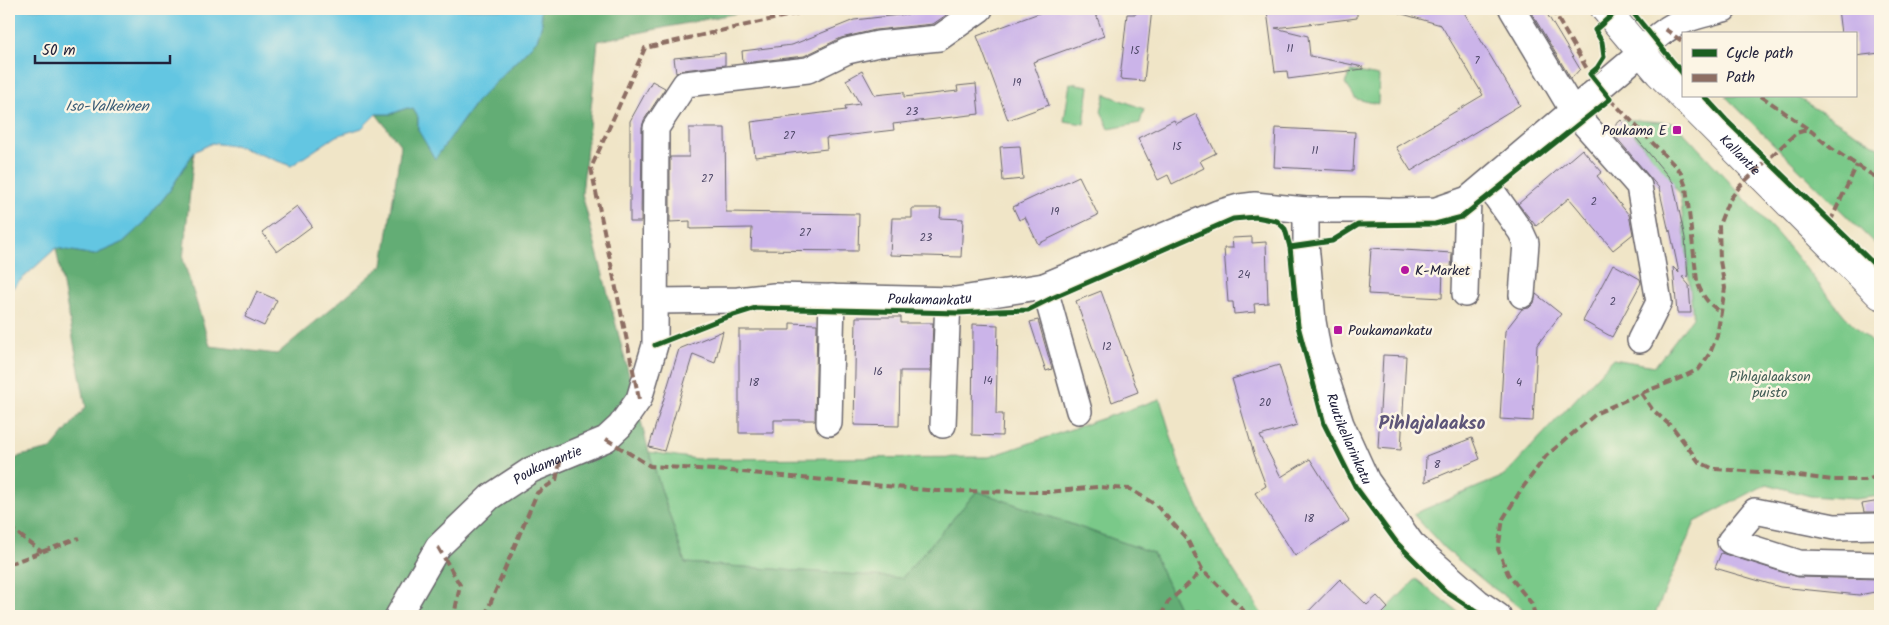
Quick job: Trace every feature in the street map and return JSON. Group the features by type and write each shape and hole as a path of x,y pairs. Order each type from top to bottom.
{"main road":[{"name":"Kallantie","path":"1605,9 1659,73 1682,96"},
{"name":"Kallantie","path":"1684,98 1880,295"}],"street":[{"name":"Poukamantie","path":"398,616 438,547 490,497 531,470 606,439 620,426 639,399 655,345 656,128 685,84 808,70 847,51 878,44 939,38 980,9"},
{"path":"1512,9 1573,111 1639,186 1659,302 1640,340"},
{"name":"Poukamankatu","path":"655,301 738,300 774,296 948,300 1044,286 1218,213 1240,207 1256,205 1306,210 1436,210 1478,191 1642,52 1654,38 1681,21 1724,9"},
{"path":"1465,294 1478,191"},
{"path":"1478,191 1521,232 1526,243 1522,295"},
{"name":"Ruutikellarinkatu","path":"1306,210 1306,244 1313,320 1319,356 1341,424 1367,481 1412,544 1478,602 1498,616"},
{"path":"1044,286 1080,411"},
{"path":"829,424 832,297"},
{"path":"943,425 948,300"},
{"path":"1880,526 1834,527 1755,511 1730,541 1799,563 1880,565"}],"green space":[{"path":"540,9 757,9 598,41 582,194 649,452 685,563 902,578 977,491 1153,553 1183,616 9,616 9,463 20,456 51,449 86,407 56,248 94,255 122,243 145,222 170,190 194,152 183,259 210,346 277,354 383,265 401,146 376,114 391,114 407,108 413,109 418,117 418,130 459,126 476,102 537,40 542,23"},
{"path":"1351,71 1379,76 1378,104 1356,99 1345,83"},
{"path":"1070,83 1089,86 1084,124 1064,121"},
{"path":"1105,94 1144,109 1140,123 1109,129 1101,111"},
{"path":"1727,98 1798,98 1880,148 1880,249"},
{"name":"Pihlajalaakson puisto","path":"1622,119 1675,123 1780,237 1844,315 1880,351 1880,496 1855,499 1810,496 1767,484 1695,522 1654,616 1533,616 1489,585 1444,548 1413,514 1504,476 1613,359 1655,366 1693,317 1680,194"},
{"path":"1160,399 1180,466 1212,537 1263,616 1183,616 1153,553 977,491 902,578 685,563 649,452 697,459 989,457"},
{"path":"1416,579 1463,616 1380,616"}],"water":[{"name":"Iso-Valkeinen","path":"9,9 540,9 542,23 537,40 476,102 435,159 418,130 418,117 413,109 407,108 391,114 376,114 362,128 336,136 291,166 240,147 212,143 194,152 170,190 145,222 122,243 94,255 56,248 9,291"}],"building":[{"path":"930,9 955,9 933,24 875,30 841,38 804,56 743,63 742,51 792,45 854,20 926,12"},
{"path":"1050,9 1094,9 1104,36 1033,62 1049,105 1008,120 977,36"},
{"path":"1136,9 1152,9 1144,81 1120,79 1127,14 1136,14"},
{"path":"1283,9 1357,9 1357,18 1275,28 1308,36 1310,56 1363,67 1363,69 1288,79 1287,71 1275,72 1267,11"},
{"path":"1399,9 1462,9 1520,105 1411,171 1396,147 1483,95 1441,25 1399,13"},
{"path":"1529,9 1544,9 1580,69 1571,79"},
{"path":"1838,9 1880,9 1880,53 1856,56 1856,32 1841,32"},
{"path":"725,53 725,65 683,70 676,73 674,58"},
{"path":"862,71 875,95 904,92 904,97 958,91 957,86 976,84 979,114 893,124 894,130 826,138 827,149 755,157 751,122 846,110 845,106 860,104 846,80"},
{"path":"652,81 665,88 644,120 642,127 641,222 630,222 630,121"},
{"path":"1196,114 1216,153 1200,161 1204,168 1172,184 1168,175 1158,180 1138,138 1174,120 1176,124"},
{"path":"1621,120 1673,182 1685,238 1688,276 1682,277 1689,285 1691,313 1677,313 1673,267 1679,273 1659,188 1610,130"},
{"path":"689,128 725,128 726,212 859,214 858,251 751,250 752,228 690,229 690,221 670,222 670,157 689,157"},
{"path":"1276,128 1355,132 1353,171 1274,167"},
{"path":"1020,146 1023,179 1003,181 1000,147"},
{"path":"1582,149 1602,172 1597,176 1629,215 1633,234 1613,250 1569,198 1536,226 1518,204"},
{"path":"1079,176 1098,215 1038,244 1025,217 1019,220 1013,207"},
{"path":"297,206 312,226 277,252 262,232"},
{"path":"912,208 941,208 940,218 963,219 961,257 890,255 892,218 912,218"},
{"path":"1252,237 1252,243 1266,242 1268,303 1254,304 1255,312 1234,314 1233,302 1228,302 1224,248 1233,248 1232,238"},
{"path":"1371,248 1452,253 1451,268 1443,268 1442,298 1368,294"},
{"path":"1613,264 1640,279 1641,283 1612,337 1583,321"},
{"path":"257,291 277,300 264,326 245,317"},
{"path":"1101,291 1138,392 1112,402 1076,301"},
{"path":"1536,294 1561,314 1537,345 1533,421 1500,419 1505,331 1522,309 1529,308 1534,303"},
{"path":"856,317 901,317 901,323 933,323 931,371 900,371 899,426 854,425"},
{"path":"1038,320 1052,369 1046,371 1030,322"},
{"path":"790,323 817,324 815,420 774,420 774,433 739,433 739,330 790,330"},
{"path":"973,324 998,325 996,414 1003,414 1002,436 972,435"},
{"path":"723,331 715,363 693,354 664,451 649,447 679,349"},
{"path":"1383,355 1406,356 1401,450 1378,448"},
{"path":"1279,365 1297,425 1260,436 1281,477 1310,459 1349,521 1295,556 1255,493 1266,486 1254,454 1232,379"},
{"path":"1472,438 1480,459 1425,482 1426,456"},
{"path":"1880,501 1880,512 1864,512 1862,504"},
{"path":"1721,553 1798,577 1880,579 1880,591 1859,595 1780,587 1715,568"},
{"path":"1340,579 1367,605 1377,596 1388,608 1380,616 1304,616"}],"marked path":[{"path":"639,399 591,168 645,48 817,9"},
{"path":"1552,9 1590,74"},
{"path":"1665,29 1682,41"},
{"path":"1764,98 1811,131"},
{"path":"1610,99 1680,171 1686,187 1697,281 1706,299 1721,312"},
{"path":"1535,616 1532,604 1508,574 1498,549 1503,519 1546,456 1597,413 1699,369 1710,353 1717,336 1725,288 1720,261 1719,225 1728,202 1740,186 1796,133 1803,131 1811,131 1832,149 1880,180"},
{"path":"1830,222 1857,165"},
{"path":"1641,393 1652,409 1674,429 1699,462 1714,469 1775,473 1832,480 1865,480 1880,476"},
{"path":"606,439 650,466 731,471 936,491 1048,492 1097,487 1130,489 1156,505 1187,539 1202,569 1243,610 1246,616"},
{"path":"485,616 537,493 556,480 561,458"},
{"path":"9,527 42,552"},
{"path":"9,564 79,538"},
{"path":"438,547 460,585 454,616"},
{"path":"1161,616 1168,602 1193,580 1202,569"},
{"path":"1169,616 1201,612 1211,616"},
{"path":"1058,616 1065,616"}],"cycle path":[{"path":"1290,247 1332,241 1358,225 1435,224 1462,217 1610,99 1590,74 1597,68 1604,57 1602,42 1595,30 1619,9"},
{"path":"1630,9 1682,73"},
{"path":"1706,98 1880,270"},
{"path":"655,345 724,318 756,308 958,313 1028,310 1233,219 1256,217 1277,221 1285,229 1290,247 1298,326 1324,424 1355,486 1397,543 1445,591 1482,616"}],"place":[{"name":"Poukama E","path":"1677,130"},
{"name":"K-Market","path":"1405,270"},
{"name":"Poukamankatu","path":"1338,330"}],"district":[{"name":"Pihlajalaakso","path":"1432,422"}]}
